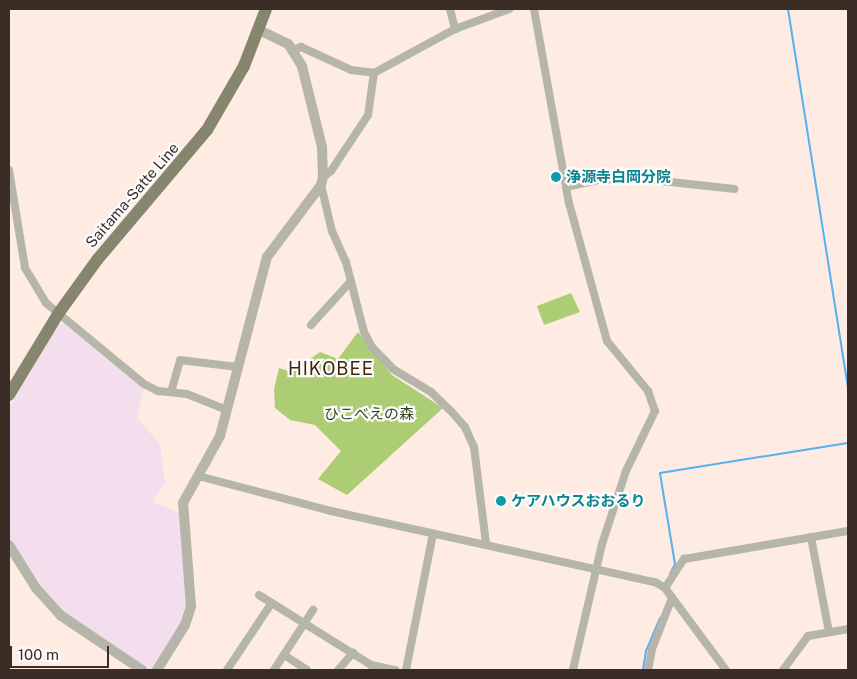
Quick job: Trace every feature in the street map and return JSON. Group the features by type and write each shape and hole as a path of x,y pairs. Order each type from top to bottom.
{"main road":[{"name":"Saitama-Satte Line","path":"9,395 58,314 97,260 208,130 244,66 266,9"}],"street":[{"path":"450,9 455,29"},
{"path":"293,50 301,47 351,70 374,73 455,29 509,9"},
{"path":"534,9 566,187 607,341 654,402 655,411 626,471 595,567 573,670"},
{"path":"259,30 282,40 293,50 302,66 324,161 322,181 332,231 351,281 364,332 372,348 393,369 431,392 465,427 474,447 481,481 486,544"},
{"path":"157,670 185,625 191,606 182,518 183,503 211,456 227,410 266,257 331,171 368,115 374,73"},
{"path":"9,170 25,268 38,294 58,314 144,384 170,392 187,394 227,410"},
{"path":"566,187 599,180 634,178 734,189"},
{"path":"311,325 351,281"},
{"path":"170,392 180,360 238,367"},
{"path":"198,476 434,534 595,567 655,582 665,588 726,670"},
{"path":"665,588 684,559 848,531"},
{"path":"406,670 434,534"},
{"path":"811,537 830,632"},
{"path":"9,545 36,588 60,615 142,670"},
{"path":"258,596 371,665 395,670"},
{"path":"648,670 652,649 672,598"},
{"path":"227,670 271,604"},
{"path":"274,670 313,610"},
{"path":"783,670 808,636 848,629"},
{"path":"338,670 353,653"},
{"path":"284,655 307,670"}],"shaded area":[{"path":"65,324 144,388 137,418 160,444 165,482 153,502 179,513 189,593 183,624 153,670 148,670 80,626 58,608 9,539 9,408 58,325"}],"green space":[{"path":"571,293 580,312 544,325 537,306"},
{"name":"ひこべえの森","path":"358,332 392,375 443,408 347,495 318,479 341,451 315,425 290,420 275,408 274,389 279,368 291,372 320,352 338,359"}],"waterway":[{"path":"788,9 848,388"},
{"path":"670,574 675,564 660,473 848,443"},
{"path":"643,670 646,651 660,618"}],"place":[{"name":"浄源寺白岡分院","path":"556,177"},
{"name":"ケアハウスおおるり","path":"501,501"}],"district":[{"name":"HIKOBEE","path":"331,369"}]}
